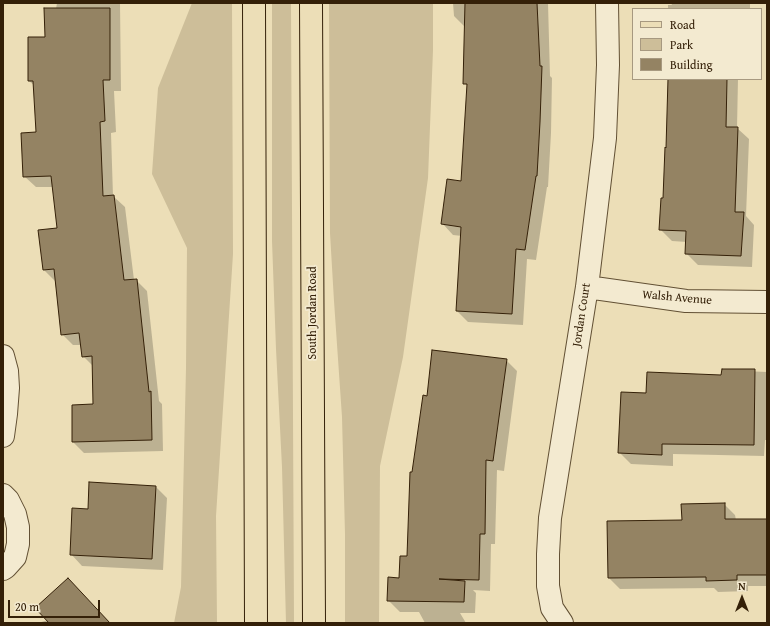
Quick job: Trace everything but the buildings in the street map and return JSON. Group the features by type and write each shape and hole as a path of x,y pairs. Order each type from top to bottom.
{"main road":[{"path":"254,3 256,623"},
{"name":"South Jordan Road","path":"311,3 314,623"}],"street":[{"name":"Jordan Court","path":"562,623 552,608 548,586 550,518 587,287 605,138 608,65 607,3"},
{"name":"Walsh Avenue","path":"587,287 686,301 767,302"},
{"path":"3,356 7,370 8,388 3,436"},
{"path":"3,495 8,500 15,514 18,527 18,544 15,557 3,569"}],"green space":[{"path":"192,3 232,3 233,254 216,516 217,623 174,623 181,587 187,248 152,174 158,88"},
{"path":"272,3 291,3 294,623 286,623 282,467 272,241"},
{"path":"329,3 433,3 433,50 428,178 403,357 380,466 379,623 345,623 345,534 342,417 330,233"}]}
